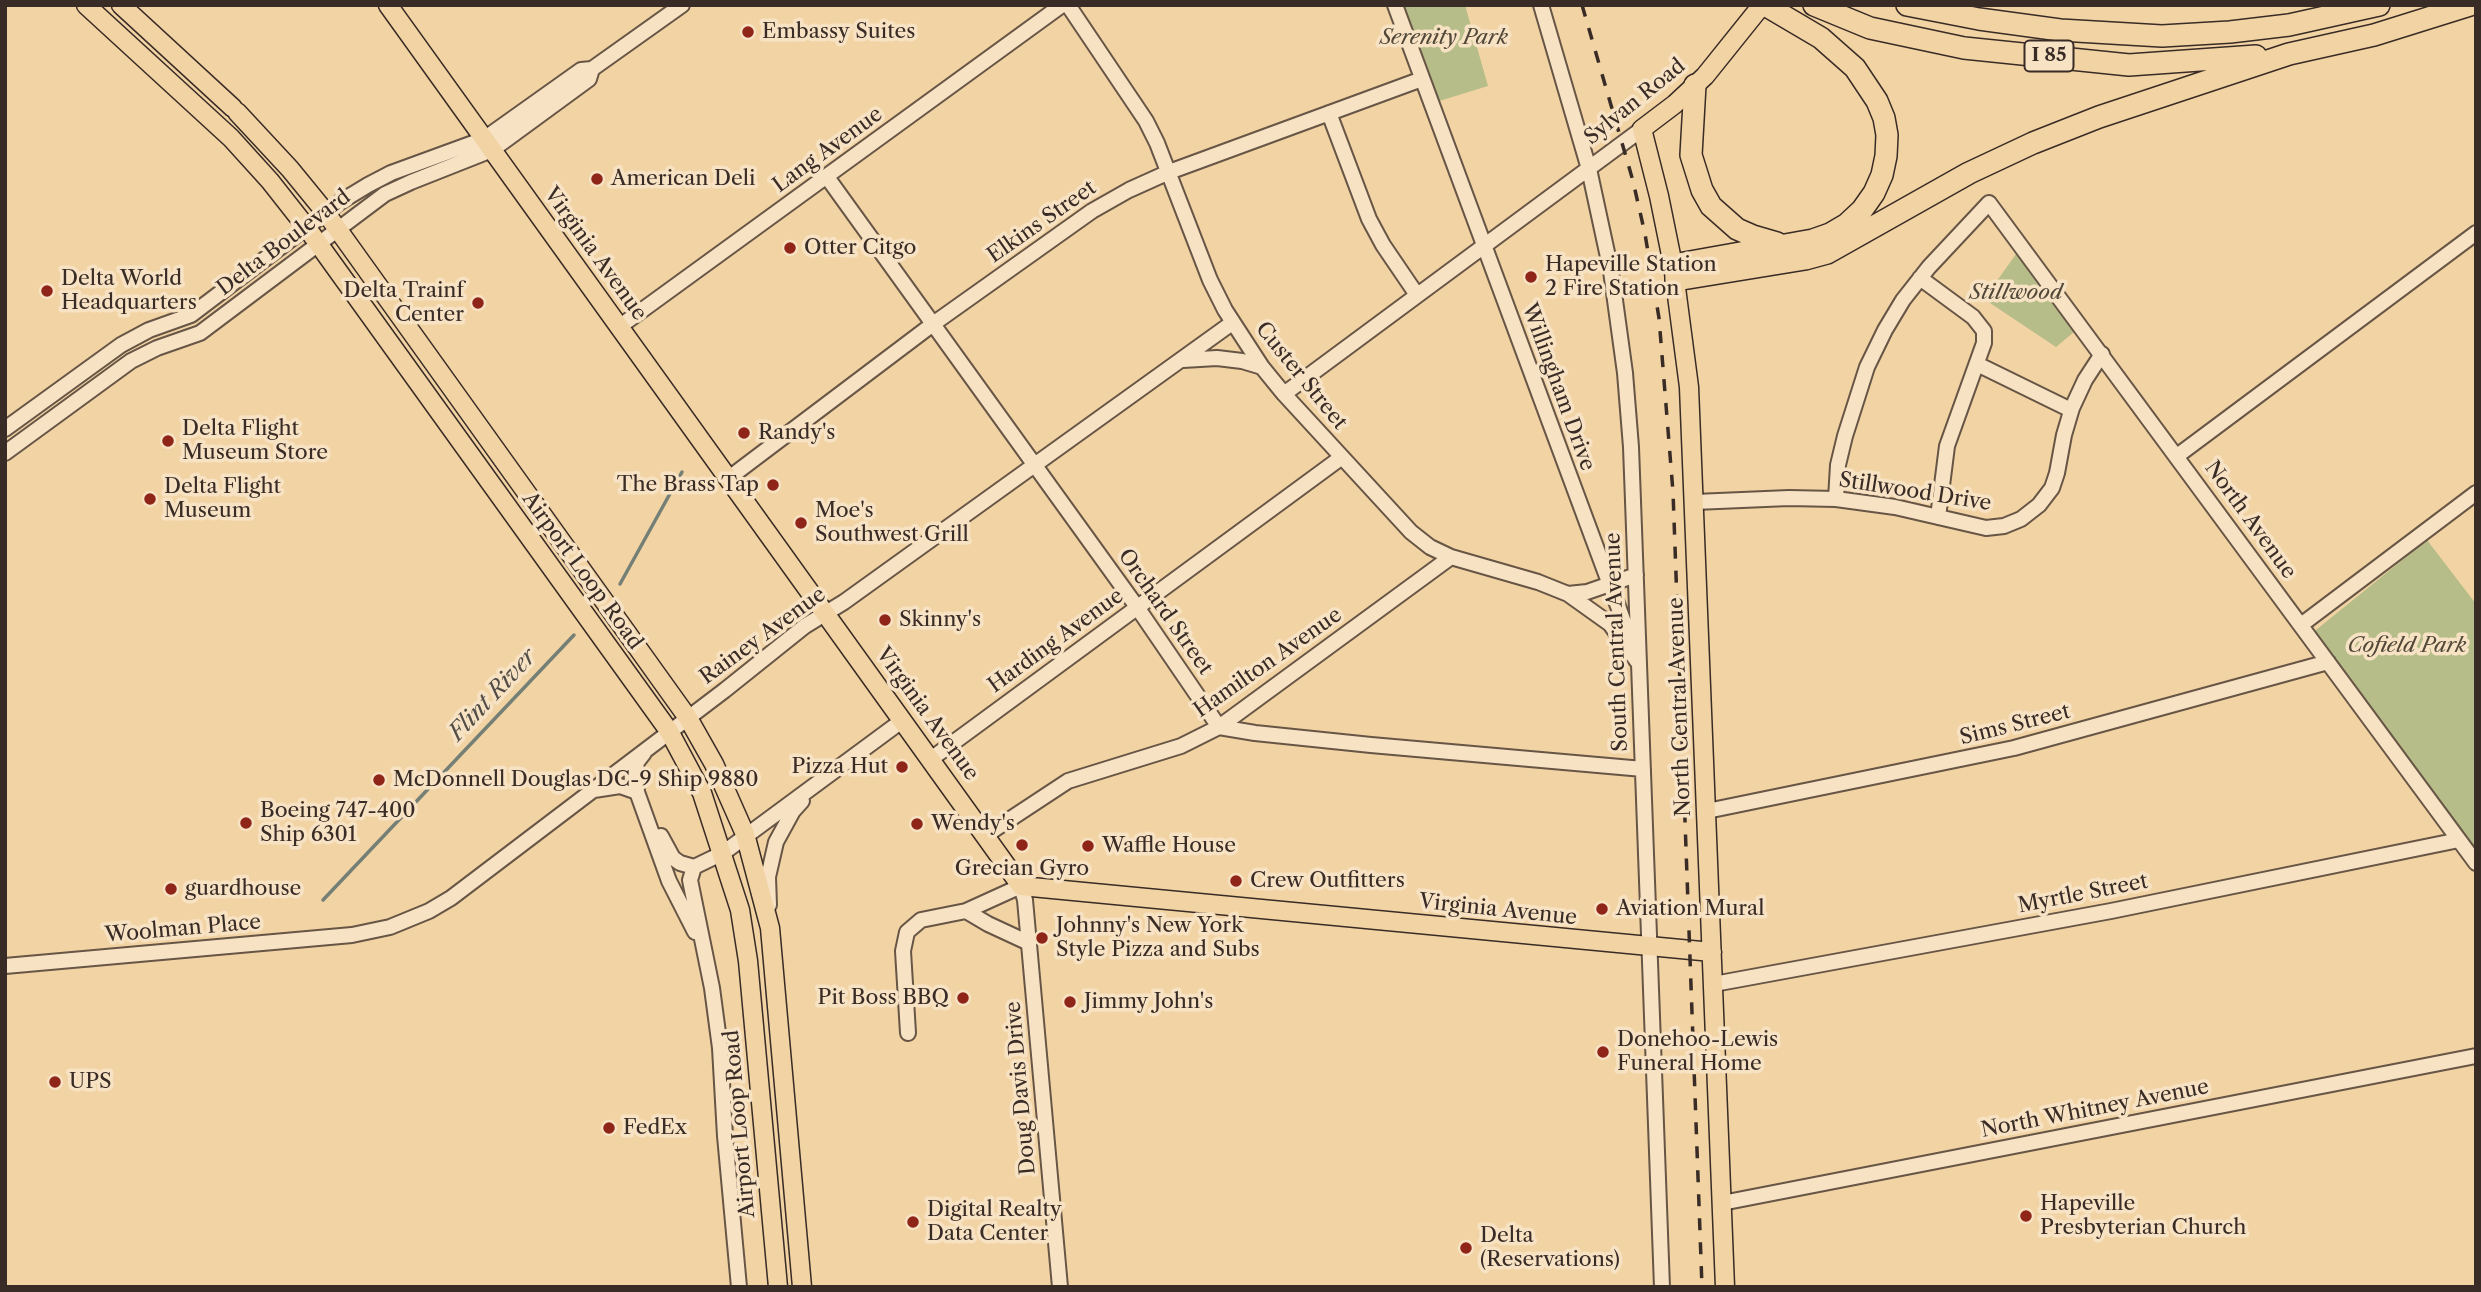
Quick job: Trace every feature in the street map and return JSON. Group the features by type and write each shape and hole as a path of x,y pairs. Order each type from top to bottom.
{"highway":[{"path":"1675,272 1830,234 1847,224 1862,210 1874,194 1882,174 1887,135 1884,118 1877,101 1855,68 1821,38 1764,5"},
{"name":"I 85","path":"1814,5 1870,28 1964,48 2129,65 2289,54 2374,35 2470,5"},
{"name":"I 85","path":"1907,5 1979,19 2060,30 2162,36 2289,25 2379,5"},
{"path":"1931,10 1995,5"},
{"path":"1675,272 1805,259 1827,253 1969,173 2033,142 2099,117 2289,54"},
{"path":"1695,85 1691,155 1702,190 1723,218 1738,229 1769,242 1789,244"}],"main road":[{"name":"Airport Loop Road","path":"86,5 231,138 270,181 307,228 669,731 702,793 740,910 778,1287"},
{"name":"Airport Loop Road","path":"121,5 255,128 326,213 688,718 714,764 746,835 770,928 802,1287"},
{"name":"Virginia Avenue","path":"388,5 1021,886 1712,952"},
{"name":"Sylvan Road","path":"1642,129 1695,85 1764,5"},
{"name":"North Central Avenue","path":"1642,129 1675,272 1689,387 1725,1287"}],"street":[{"path":"488,145 581,70 592,69 682,5"},
{"name":"Lang Avenue","path":"620,327 1062,5"},
{"name":"Custer Street","path":"1068,5 1146,121 1210,280 1232,323 1284,394 1411,532 1430,547 1451,557 1538,582 1568,594 1610,624 1639,665"},
{"name":"Willingham Drive","path":"1395,5 1639,665"},
{"name":"South Central Avenue","path":"1541,5 1589,169 1611,271 1625,373 1631,447 1662,1287"},
{"name":"Elkins Street","path":"729,478 933,324 1092,211 1168,172 1422,79"},
{"path":"1329,113 1369,219 1417,295"},
{"name":"Sylvan Road","path":"1284,394 1642,129"},
{"name":"Delta Boulevard","path":"5,429 121,345 149,330 191,315 326,213 368,185 391,173 488,145"},
{"name":"Delta Boulevard","path":"5,453 131,361 157,348 200,333 385,194 488,145"},
{"name":"Orchard Street","path":"827,177 1137,607 1219,727"},
{"name":"North Avenue","path":"1920,278 1989,202 2476,863"},
{"path":"2177,456 2473,240"},
{"path":"1836,499 1845,436 1867,367 1885,330 1920,278 1973,317 1984,331 1984,344 1947,446 1938,517"},
{"name":"Rainey Avenue","path":"365,933 403,923 440,905 805,626 1035,466 1232,323"},
{"name":"Stillwood Drive","path":"1695,502 1836,499 1895,507 1986,528 2004,526 2021,519 2039,505 2052,488 2071,411 2085,380 2102,354"},
{"path":"1182,360 1217,358 1262,367"},
{"path":"1977,364 2071,411"},
{"name":"Harding Avenue","path":"931,759 1342,457"},
{"path":"2301,625 2476,494"},
{"name":"Hamilton Avenue","path":"986,835 1068,781 1181,746 1219,727 1451,557"},
{"path":"1568,594 1587,592 1636,575"},
{"name":"Sims Street","path":"1707,811 2014,748 2328,662"},
{"path":"592,791 620,786 637,792 673,858 694,867 723,853 903,720"},
{"path":"1219,727 1371,746 1643,769"},
{"path":"648,747 637,762 637,792 669,881 703,949"},
{"name":"Airport Loop Road","path":"770,928 768,877 776,842 793,811 824,778"},
{"name":"Myrtle Street","path":"1714,984 2110,911 2459,840"},
{"path":"694,867 690,880 712,988 720,1048 739,1287"},
{"path":"908,1033 903,951 907,932 921,920 966,911 1021,886"},
{"name":"Doug Davis Drive","path":"1021,886 1029,943 1060,1287"},
{"path":"966,911 1029,943"},
{"name":"Woolman Place","path":"5,966 365,933"},
{"name":"North Whitney Avenue","path":"1722,1203 2476,1056"}],"green space":[{"name":"Serenity Park","path":"1402,5 1465,5 1488,86 1436,102"},
{"name":"Stillwood","path":"2016,254 2074,332 2056,347 1984,299"},
{"name":"Cofield Park","path":"2427,540 2476,604 2476,852 2311,634"}],"waterway":[{"name":"Flint River","path":"620,584 682,472"},
{"name":"Flint River","path":"323,900 574,635"}],"railway":[{"path":"1582,5 1633,181 1659,318 1673,492 1702,1287"}],"place":[{"name":"Embassy Suites","path":"748,32"},
{"name":"American Deli","path":"597,179"},
{"name":"Otter Citgo","path":"790,248"},
{"name":"Hapeville Station 2 Fire Station","path":"1531,277"},
{"name":"Delta World Headquarters","path":"47,291"},
{"name":"Delta Trainf Center","path":"478,303"},
{"name":"Randy's","path":"744,433"},
{"name":"Delta Flight Museum Store","path":"168,441"},
{"name":"The Brass Tap","path":"773,485"},
{"name":"Delta Flight Museum","path":"150,499"},
{"name":"Moe's Southwest Grill","path":"801,523"},
{"name":"Skinny's","path":"885,620"},
{"name":"Pizza Hut","path":"902,767"},
{"name":"McDonnell Douglas DC-9 Ship 9880","path":"379,780"},
{"name":"Boeing 747-400 Ship 6301","path":"246,823"},
{"name":"Wendy's","path":"917,824"},
{"name":"Grecian Gyro","path":"1022,845"},
{"name":"Waffle House","path":"1088,846"},
{"name":"Crew Outfitters","path":"1236,881"},
{"name":"guardhouse","path":"171,889"},
{"name":"Aviation Mural","path":"1602,909"},
{"name":"Johnny's New York Style Pizza and Subs","path":"1042,938"},
{"name":"Pit Boss BBQ","path":"963,998"},
{"name":"Jimmy John's","path":"1070,1002"},
{"name":"Donehoo-Lewis Funeral Home","path":"1603,1052"},
{"name":"UPS","path":"55,1082"},
{"name":"FedEx","path":"609,1128"},
{"name":"Hapeville Presbyterian Church","path":"2026,1216"},
{"name":"Digital Realty Data Center","path":"913,1222"},
{"name":"Delta (Reservations)","path":"1466,1248"}]}
